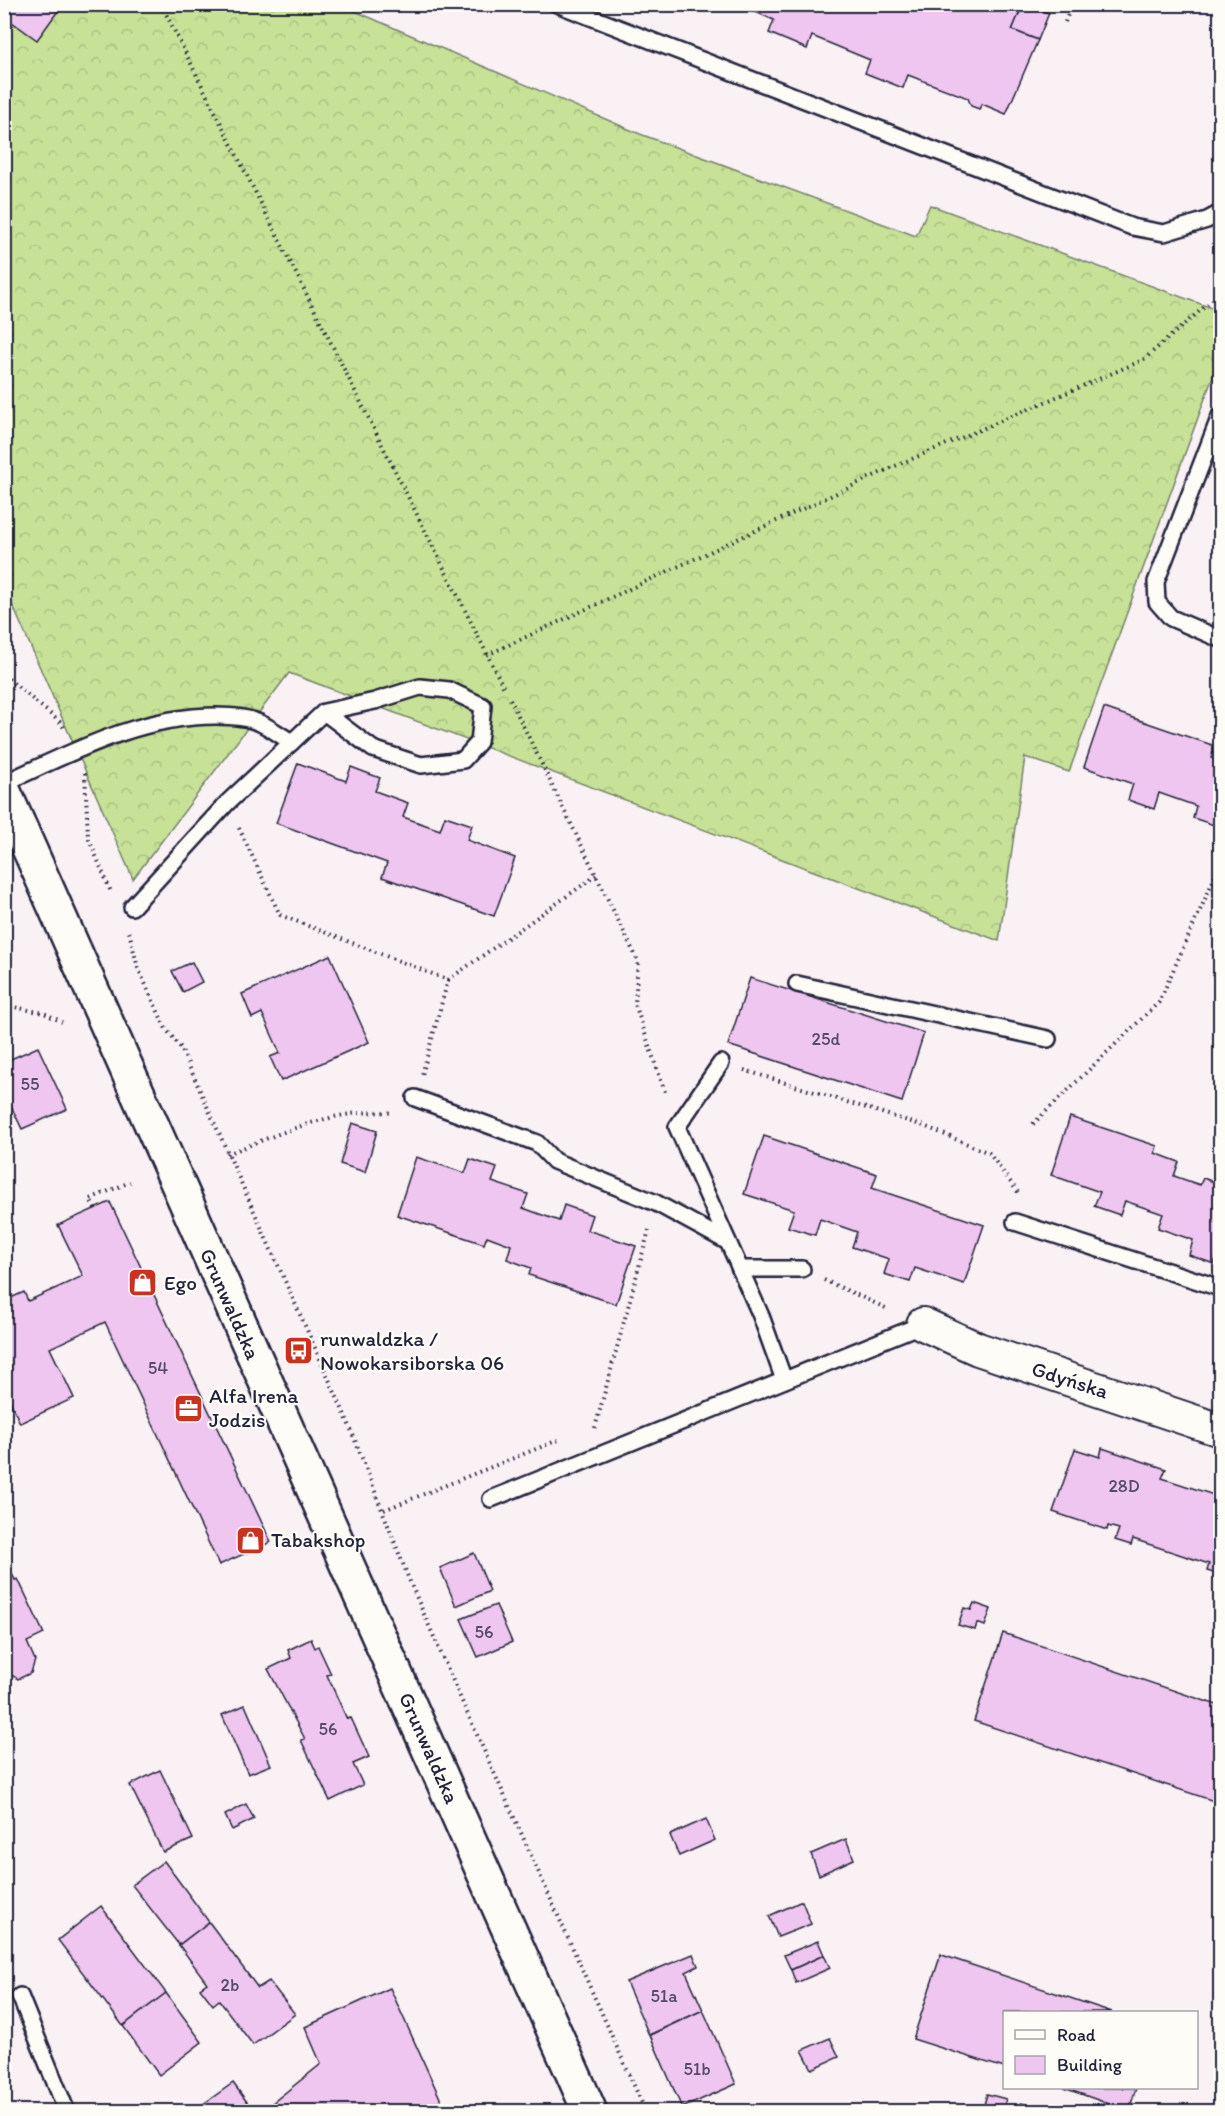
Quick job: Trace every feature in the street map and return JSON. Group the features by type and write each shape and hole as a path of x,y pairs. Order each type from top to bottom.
{"street":[{"name":"Grunwaldzka","path":"4,792 590,2112"},
{"path":"4,838 42,877"},
{"name":"Gdyńska","path":"923,1324 978,1349 1221,1430"}],"lane":[{"path":"557,4 1132,227 1164,233 1207,220 1221,213"},
{"path":"1221,416 1156,582 1157,602 1171,618 1221,639"},
{"path":"132,907 227,803 324,712 375,702 420,687 449,690 483,706 479,742 463,760 421,765 373,749 324,712"},
{"path":"4,783 106,738 156,721 198,716 234,716 259,722 292,742"},
{"path":"797,984 1048,1039"},
{"path":"721,1064 677,1127 761,1316 784,1380"},
{"path":"415,1098 537,1143 554,1161 657,1203 728,1242"},
{"path":"1015,1222 1221,1288"},
{"path":"740,1269 802,1269"},
{"path":"491,1499 923,1324"},
{"path":"20,1996 66,2112"}],"path":[{"path":"161,4 638,961 635,1004 677,1127"},
{"path":"1065,22 1072,4"},
{"path":"487,656 893,467 1143,360 1216,297 1221,288"},
{"path":"4,675 61,723 66,734"},
{"path":"83,769 87,778 88,837 113,896"},
{"path":"227,803 280,915 447,980"},
{"path":"1033,1124 1160,1002 1218,870"},
{"path":"227,1154 316,1121 368,1111 409,1115 447,980 597,875"},
{"path":"125,924 133,943 138,968 166,1029 181,1048 348,1422 410,1582 646,2112"},
{"path":"4,1005 44,1013 62,1022"},
{"path":"721,1064 924,1126 989,1153 1020,1195"},
{"path":"95,1209 90,1199 129,1182"},
{"path":"588,1460 595,1426 657,1203"},
{"path":"818,1278 852,1292"},
{"path":"584,1430 595,1426"},
{"path":"384,1510 562,1439"}],"green space":[{"path":"4,5 341,5 640,134 916,236 930,205 1220,311 1220,357 1069,772 1025,757 999,941 289,673 133,879 5,588"}],"building":[{"path":"14,4 63,4 37,40 5,17"},
{"path":"1023,4 1049,13 1038,40 1012,30"},
{"path":"1023,4 1012,30 1038,40 1006,114 982,104 979,109 971,106 968,98 908,75 903,88 865,73 870,60 812,36 807,49 769,33 774,20 739,5"},
{"path":"1104,708 1215,746 1211,758 1220,761 1220,827 1193,818 1196,806 1159,793 1154,809 1128,800 1133,784 1084,767"},
{"path":"298,763 346,781 351,767 380,778 375,791 408,803 403,817 440,830 445,816 472,825 467,840 515,858 494,916 382,877 387,863 276,823"},
{"path":"330,955 369,1042 281,1081 270,1057 280,1053 262,1013 252,1018 242,994"},
{"path":"192,962 202,982 183,992 172,971"},
{"path":"750,978 924,1033 902,1102 728,1045"},
{"path":"38,1047 67,1109 22,1129 11,1106 4,1109 4,1062"},
{"path":"1070,1117 1157,1146 1155,1153 1179,1162 1174,1176 1200,1185 1203,1178 1220,1184 1220,1249 1214,1264 1189,1255 1193,1240 1158,1228 1163,1214 1125,1201 1120,1215 1094,1206 1100,1192 1051,1175"},
{"path":"352,1123 377,1131 365,1172 340,1164"},
{"path":"764,1136 877,1174 872,1188 984,1225 964,1284 915,1268 910,1282 884,1274 889,1259 852,1247 857,1232 820,1219 815,1235 788,1227 794,1210 744,1194"},
{"path":"416,1157 465,1173 470,1159 497,1168 492,1182 528,1194 523,1208 559,1221 564,1205 592,1215 587,1230 636,1246 616,1304 529,1275 531,1268 507,1259 511,1245 487,1236 484,1244 397,1215"},
{"path":"110,1202 271,1542 219,1565 105,1322 50,1348 74,1398 20,1423 4,1388 4,1301 24,1292 28,1301 83,1276 58,1225"},
{"path":"1102,1448 1166,1469 1162,1478 1220,1497 1220,1575 1207,1571 1209,1564 1133,1539 1131,1545 1115,1540 1119,1529 1108,1526 1107,1530 1053,1512 1075,1449 1100,1457"},
{"path":"474,1553 490,1591 456,1606 440,1568"},
{"path":"4,1557 15,1580 18,1579 44,1634 27,1642 35,1660 31,1673 18,1679 4,1671"},
{"path":"974,1603 991,1609 985,1626 977,1623 975,1630 958,1625 964,1608 971,1610"},
{"path":"496,1605 512,1642 478,1657 461,1619"},
{"path":"1003,1633 1220,1706 1220,1803 974,1721"},
{"path":"311,1639 315,1648 318,1646 331,1674 327,1675 347,1719 351,1718 369,1757 353,1764 363,1785 330,1801 301,1740 305,1739 268,1669 291,1658 288,1650"},
{"path":"245,1705 271,1765 248,1774 222,1715"},
{"path":"160,1770 193,1839 163,1852 130,1785"},
{"path":"246,1804 254,1819 232,1830 225,1815"},
{"path":"706,1819 715,1840 679,1856 670,1835"},
{"path":"846,1839 854,1859 819,1875 811,1854"},
{"path":"164,1861 209,1922 179,1945 132,1885"},
{"path":"802,1901 811,1924 778,1937 769,1916"},
{"path":"101,1906 166,1993 123,2026 58,1940"},
{"path":"209,1922 258,1988 269,1981 295,2014 253,2045 219,2000 213,2005 200,1988 207,1983 179,1945"},
{"path":"818,1941 824,1955 791,1970 784,1955"},
{"path":"693,1954 698,1966 686,1972 703,2010 649,2035 626,1982"},
{"path":"941,1954 1109,2011 1003,2011 1003,2068 913,2039"},
{"path":"824,1955 830,1968 796,1983 791,1970"},
{"path":"390,1988 444,2107 435,2112 261,2112 321,2064 305,2027"},
{"path":"166,1993 202,2042 159,2075 123,2026"},
{"path":"703,2010 736,2084 682,2108 650,2035"},
{"path":"830,2038 839,2057 812,2069 802,2050"},
{"path":"233,2083 247,2102 235,2112 192,2112"},
{"path":"1067,2089 1136,2089 1129,2111"},
{"path":"987,2094 1006,2099 1002,2112 982,2112"},
{"path":"1021,2103 1045,2110 1018,2112"}],"place":[{"name":"Ego","path":"143,1283"},
{"name":"runwaldzka / Nowokarsiborska 06","path":"299,1351"},
{"name":"Alfa Irena Jodzis","path":"188,1408"},
{"name":"Tabakshop","path":"250,1540"}]}
